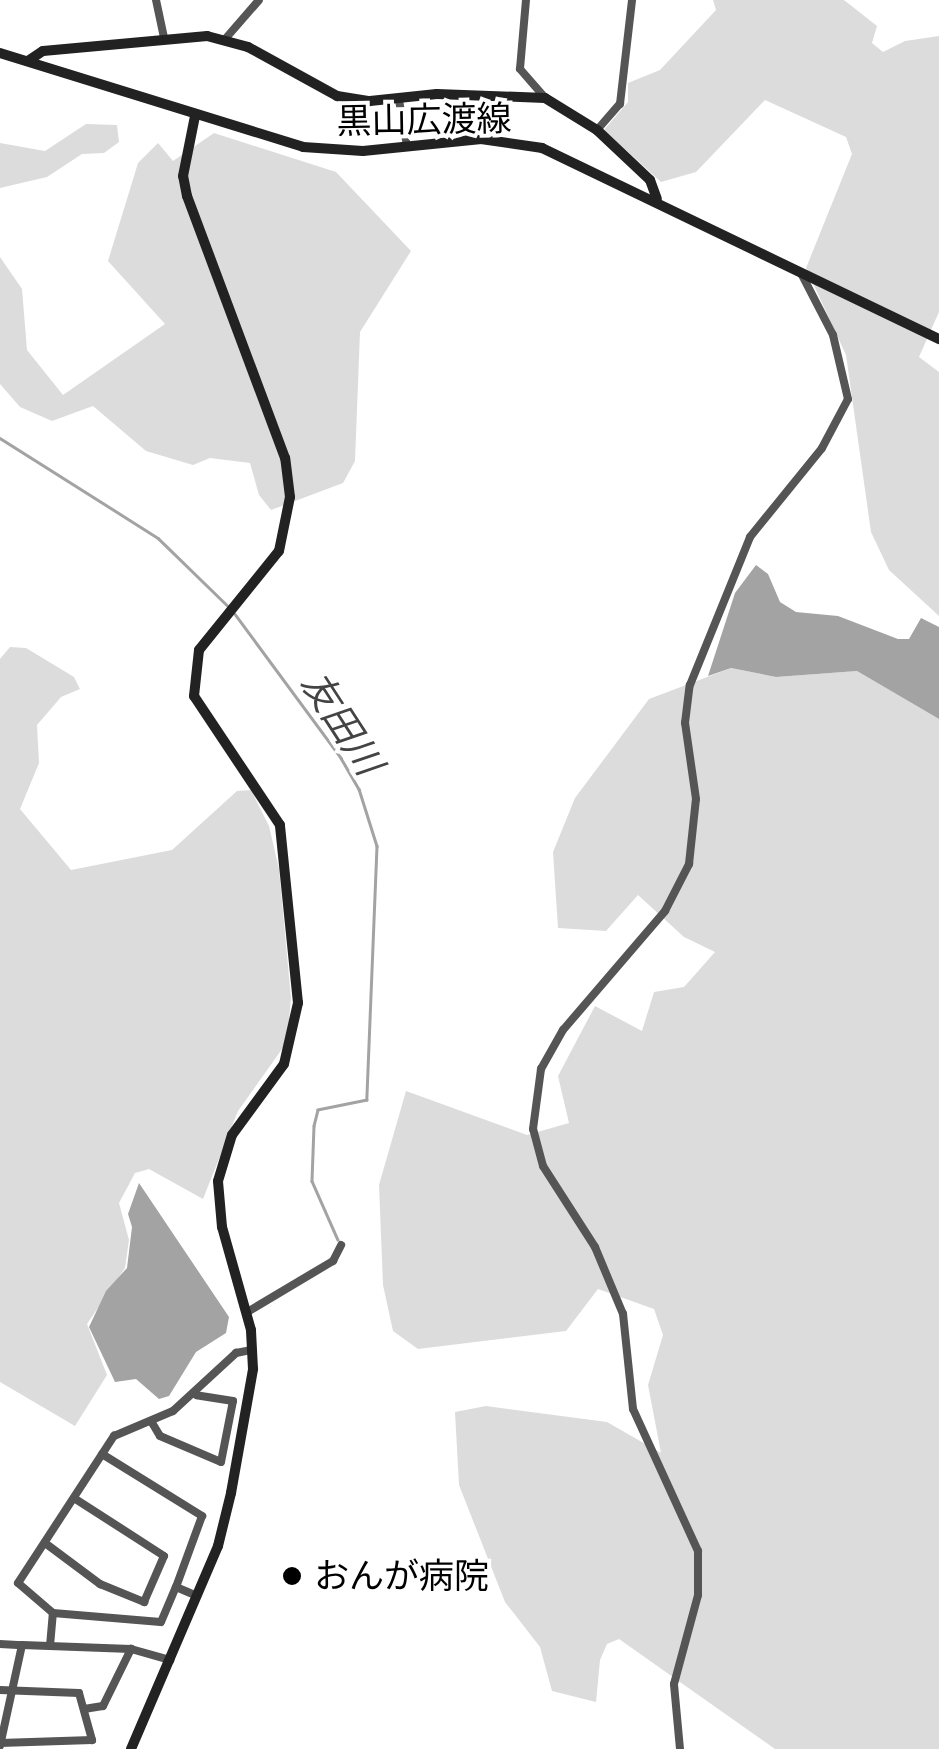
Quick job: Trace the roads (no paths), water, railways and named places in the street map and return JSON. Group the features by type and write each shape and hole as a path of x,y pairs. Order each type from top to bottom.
{"street":[{"path":"156,0 164,39"},
{"path":"226,38 259,0"},
{"path":"526,0 520,69 545,98 597,130 650,180 657,199"},
{"path":"597,130 620,104 632,0"},
{"path":"28,61 44,51 164,39 226,38 319,90 370,102 437,94 545,98"},
{"name":"黒山広渡線","path":"0,54 196,116 324,150 481,139 522,143 588,165 939,339"},
{"path":"399,100 407,146"},
{"path":"131,1749 197,1596 231,1493 252,1350 249,1312 222,1228 218,1181 232,1135 284,1064 294,1038 298,1003 284,847 259,784 199,710 192,680 210,630 278,552 290,497 286,458 187,196 183,176 196,116"},
{"path":"680,1749 674,1684 698,1595 698,1551 633,1409 623,1314 596,1248 543,1166 533,1129 541,1069 563,1030 665,910 690,864 696,799 684,723 690,684 750,537 822,448 848,399 834,335 801,273"},
{"path":"249,1312 334,1261 341,1245"},
{"path":"102,1454 202,1516 161,1622 53,1613 18,1583 74,1498 102,1454 114,1436 151,1421 196,1395 236,1353 252,1350"},
{"path":"151,1421 160,1436 221,1462 233,1401 196,1395"},
{"path":"44,1543 100,1584 144,1602 164,1556 74,1498"},
{"path":"176,1587 197,1596"},
{"path":"50,1646 53,1613"},
{"path":"0,1644 131,1649 170,1660"},
{"path":"0,1690 12,1690 79,1692 92,1740 0,1745 12,1690 22,1645"},
{"path":"84,1709 103,1706 131,1649"}],"waterway":[{"name":"友田川","path":"0,438 158,538 230,608"},
{"name":"友田川","path":"235,614 341,758 359,789 377,846 367,1100 318,1110 314,1126 312,1181 338,1240"}],"place":[{"name":"おんが病院","path":"292,1576"}]}
